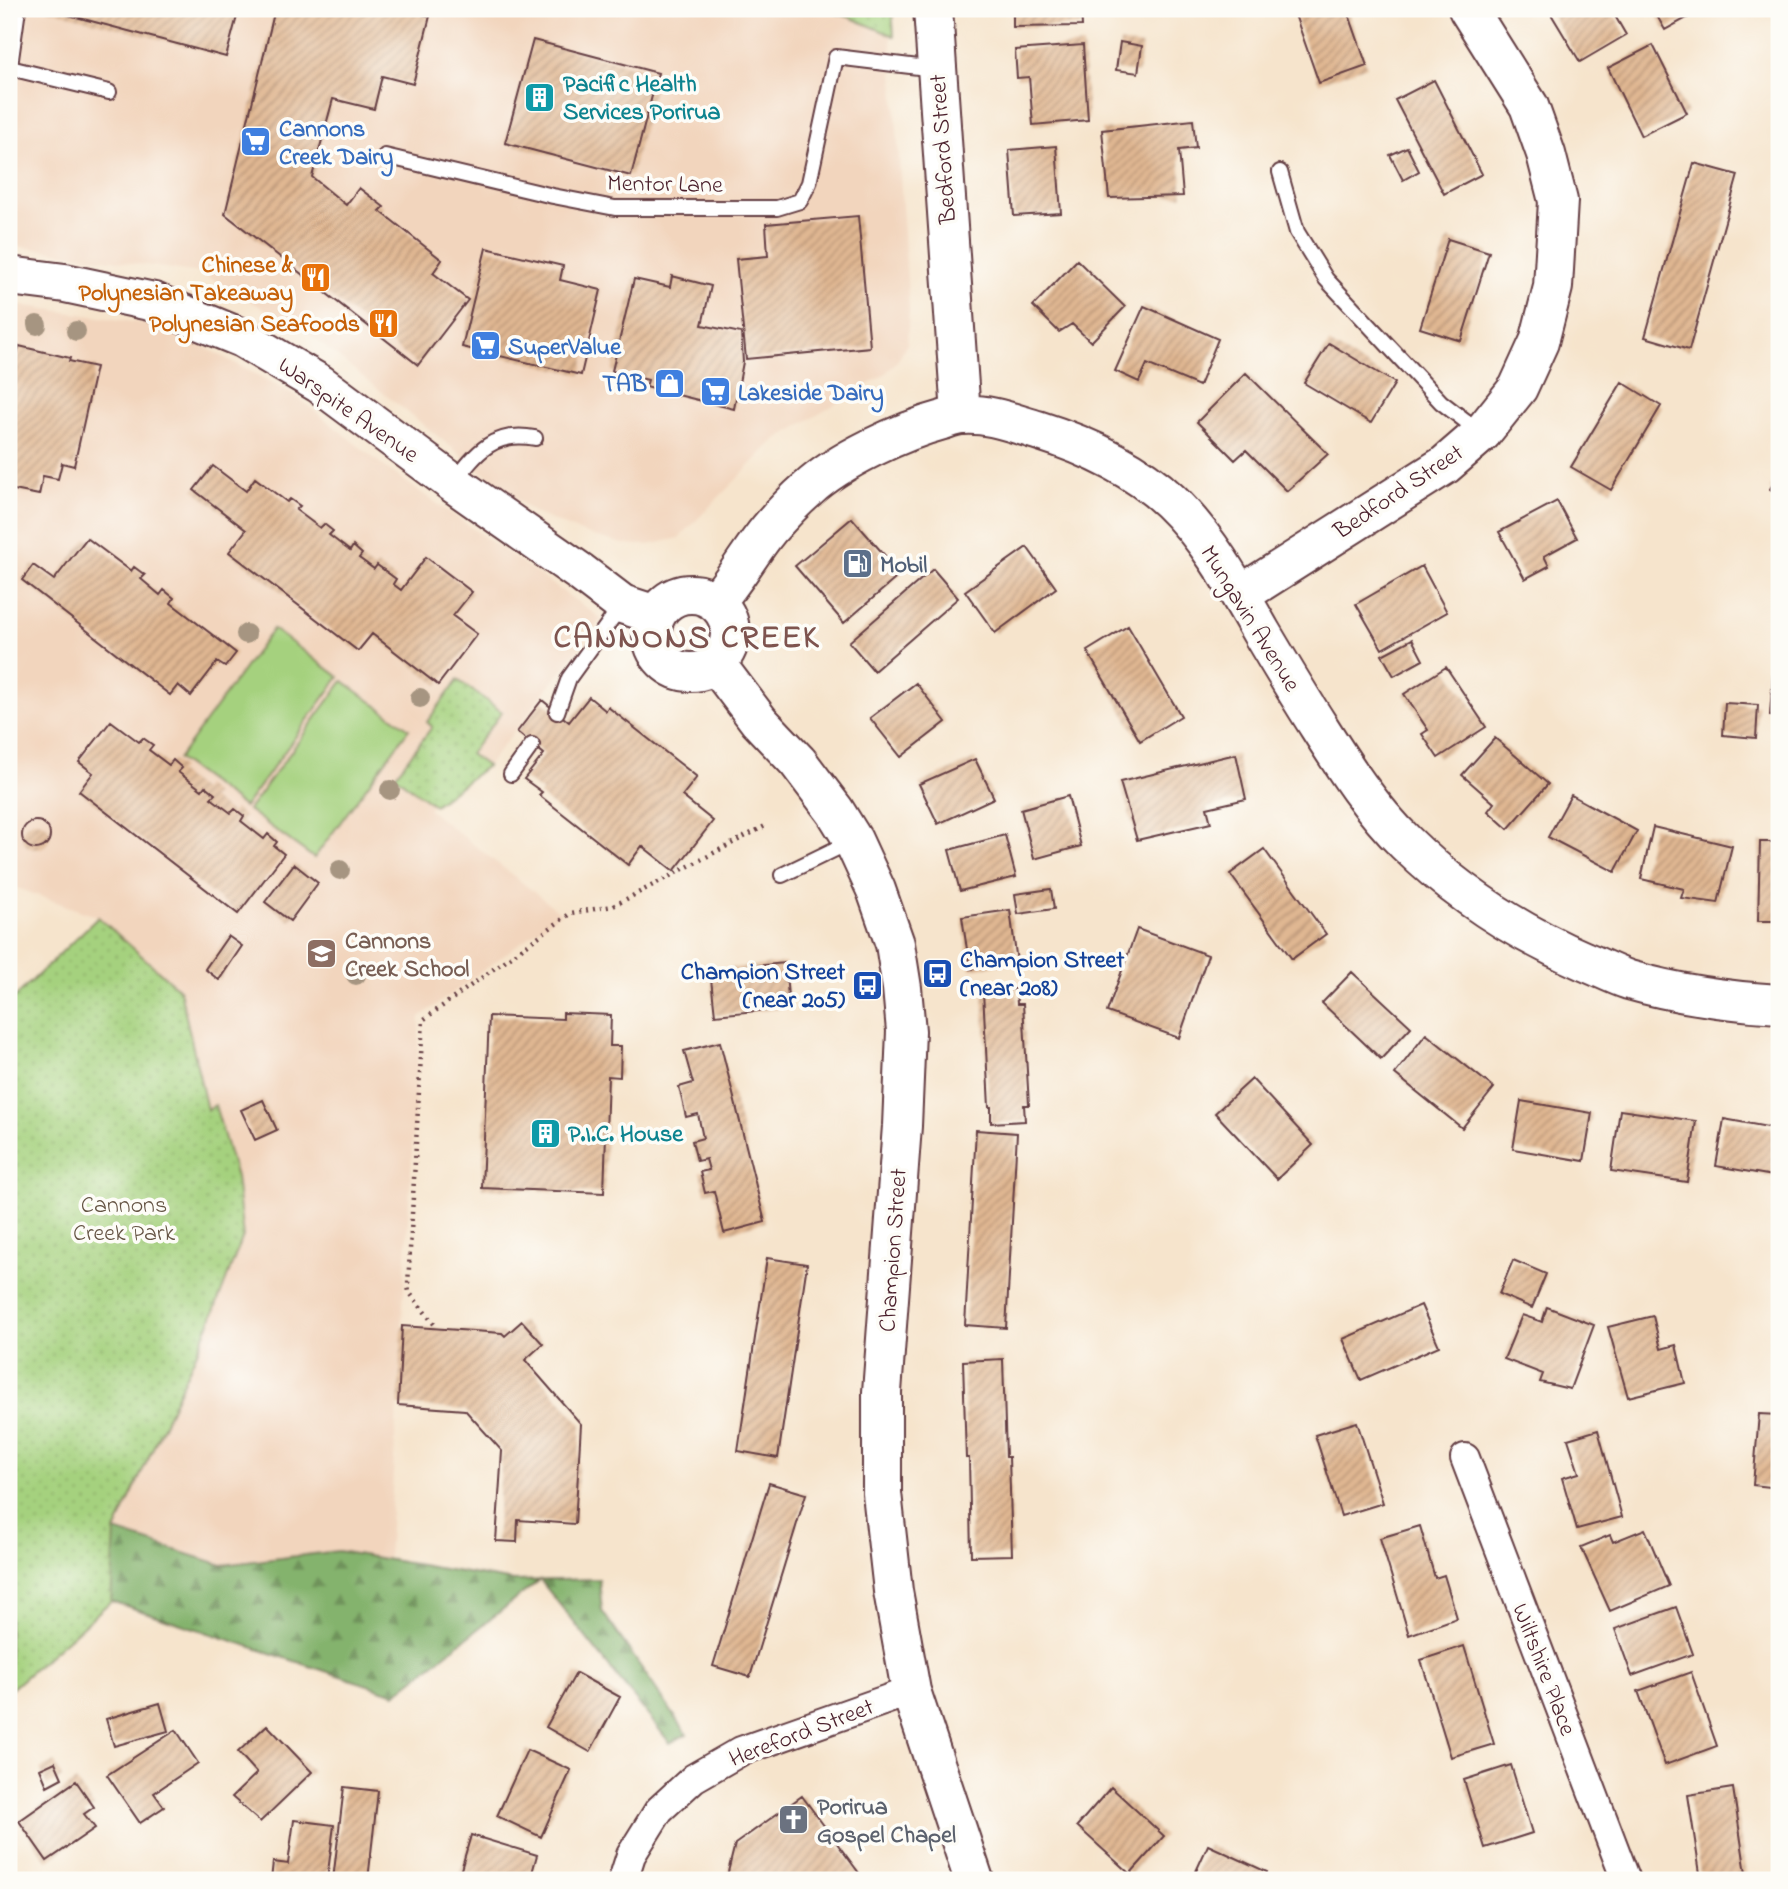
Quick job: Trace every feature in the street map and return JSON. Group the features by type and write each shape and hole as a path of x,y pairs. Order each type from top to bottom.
{"main road":[{"name":"Bedford Street","path":"933,9 961,415"},
{"name":"Bedford Street","path":"1240,595 1445,464 1482,433 1518,388 1539,342 1553,287 1558,201 1546,154 1529,106 1468,9"},
{"name":"Warspite Avenue","path":"9,276 65,283 154,302 242,338 320,384 453,483 639,610"},
{"name":"Mungavin Avenue","path":"716,601 732,583 769,529 810,486 842,465 914,428 961,415 997,418 1051,434 1102,455 1140,476 1172,503 1206,543 1346,770 1373,807 1405,842 1450,883 1493,914 1543,943 1627,979 1719,999 1779,1004"},
{"path":"701,595 716,601 728,619 729,643 716,664 705,670 680,671 667,664 658,654 653,642 652,628 639,610 664,604 675,597 701,595"},
{"name":"Champion Street","path":"716,664 759,722 798,762 835,811 853,840 876,890 895,944 906,1031 902,1126 882,1392 882,1493 893,1591 911,1690 974,1880"}],"street":[{"name":"Wiltshire Place","path":"1465,1458 1626,1880"},
{"name":"Hereford Street","path":"623,1880 631,1855 659,1810 694,1778 741,1751 911,1690"}],"lane":[{"path":"18,9 9,71 109,92"},
{"name":"Mentor Lane","path":"384,156 552,196 615,208 777,208 800,201 810,183 836,57 937,69"},
{"path":"1280,172 1297,232 1326,279 1441,402 1482,433"},
{"path":"453,483 472,457 502,437 535,438"},
{"path":"557,712 569,678 639,610"},
{"path":"510,774 532,745"},
{"path":"782,875 853,840"}],"path":[{"path":"434,1324 409,1292 408,1285 423,1020 571,913 613,906 767,825"}],"shaded area":[{"path":"9,9 889,9 909,310 907,344 898,360 884,375 775,440 679,538 649,545 623,544 586,534 534,513 308,333 200,273 9,245"},
{"name":"Cannons Creek School","path":"12,304 167,327 296,396 386,468 602,619 487,766 428,809 561,913 420,1017 388,1559 338,1551 222,1565 115,1531 208,1328 243,1236 215,1105 207,1111 180,990 98,917 9,885 9,320"}],"green space":[{"path":"824,9 892,9 894,36 849,17"},
{"path":"273,629 339,677 244,807 178,759"},
{"path":"458,680 502,712 470,754 487,766 434,805 395,776 432,727 427,722"},
{"path":"343,681 409,729 314,858 248,810"},
{"name":"Cannons Creek Park","path":"98,917 180,990 207,1110 215,1105 236,1177 243,1236 208,1327 115,1531 111,1601 9,1691 9,1003"},
{"path":"208,1327 115,1531 222,1565 338,1551 514,1581 539,1580 395,1694 111,1601 114,1533 9,1449"},
{"path":"599,1579 602,1611 687,1734 670,1743 540,1580"}],"building":[{"path":"46,9 239,9 226,57"},
{"path":"275,9 401,9 430,16 413,84 382,76 374,109 333,99 312,177 346,205 359,188 384,207 380,211 442,260 433,273 468,300 418,365 225,214"},
{"path":"1013,9 1081,9 1082,26 1013,27"},
{"path":"1293,9 1347,9 1367,66 1319,83"},
{"path":"1548,9 1611,9 1626,35 1580,62"},
{"path":"1653,9 1703,9 1665,30"},
{"path":"533,40 658,73 631,176 505,143"},
{"path":"1120,42 1142,46 1138,73 1116,70"},
{"path":"1083,45 1088,120 1033,125 1029,77 1017,78 1015,50"},
{"path":"1653,45 1687,113 1641,136 1608,68"},
{"path":"1434,80 1482,174 1444,194 1395,100"},
{"path":"1193,120 1196,148 1179,150 1183,196 1109,198 1102,130"},
{"path":"1056,146 1061,213 1014,216 1009,150"},
{"path":"1407,147 1419,171 1403,180 1390,155"},
{"path":"1694,163 1738,175 1689,350 1645,337"},
{"path":"858,216 870,347 746,359 736,259 768,256 766,224"},
{"path":"1448,239 1489,252 1461,341 1420,328"},
{"path":"486,248 563,266 560,280 601,290 581,375 462,347"},
{"path":"1077,260 1125,307 1091,342 1072,324 1059,332 1033,306"},
{"path":"672,276 711,286 702,325 741,333 743,362 734,409 646,387 648,380 612,371 634,279 670,287"},
{"path":"1144,306 1218,339 1199,386 1147,364 1139,382 1115,371"},
{"path":"1329,343 1395,383 1371,423 1304,383"},
{"path":"19,346 96,367 74,466 62,463 58,479 43,476 39,495 9,489 9,379"},
{"path":"1246,373 1328,454 1287,491 1246,450 1235,460 1197,422"},
{"path":"1622,382 1661,406 1611,490 1571,467"},
{"path":"213,466 246,491 255,478 287,502 290,499 300,506 296,510 320,528 324,524 333,531 329,535 350,551 353,546 362,554 359,558 374,569 377,565 396,579 393,584 401,590 426,557 472,592 453,616 477,634 438,685 372,634 358,651 229,552 246,530 194,490"},
{"path":"1779,474 1779,495 1770,489"},
{"path":"1557,501 1577,538 1544,556 1549,566 1525,579 1499,532"},
{"path":"852,518 901,574 844,623 795,566"},
{"path":"87,538 131,571 134,567 145,575 141,579 160,595 164,590 174,598 171,603 236,653 225,667 217,662 191,696 178,685 170,695 22,580 33,565 54,580"},
{"path":"1027,547 1056,588 995,633 965,591"},
{"path":"1422,566 1447,612 1382,649 1356,604"},
{"path":"933,569 958,598 874,671 849,642"},
{"path":"1128,626 1181,716 1140,741 1087,651"},
{"path":"1412,639 1423,660 1394,676 1382,655"},
{"path":"1446,667 1486,727 1438,758 1422,734 1428,730 1404,694"},
{"path":"1773,673 1779,673 1779,716 1770,715"},
{"path":"916,683 946,722 901,757 870,718"},
{"path":"589,697 606,711 608,707 697,777 682,796 713,821 674,871 642,846 628,865 539,795 542,792 524,779 544,754 517,732 542,700 569,722"},
{"path":"1725,703 1758,705 1756,738 1723,735"},
{"path":"111,721 139,742 143,738 153,745 149,750 169,765 173,760 182,768 178,772 202,790 205,786 215,794 211,798 231,813 235,809 244,816 241,821 264,839 268,834 277,842 274,846 284,854 238,914 79,791 93,773 79,762"},
{"path":"1495,738 1548,784 1508,829 1488,811 1494,803 1462,775"},
{"path":"1236,754 1246,799 1207,808 1211,823 1137,840 1120,782"},
{"path":"975,759 994,798 938,824 919,784"},
{"path":"1571,795 1637,831 1615,872 1548,837"},
{"path":"1068,796 1081,846 1034,859 1021,809"},
{"path":"36,821 46,825 50,835 46,845 36,849 26,845 22,835 26,825"},
{"path":"1653,827 1732,846 1718,903 1681,898 1684,889 1641,879"},
{"path":"1005,835 1016,877 960,891 949,850"},
{"path":"1760,842 1779,842 1779,921 1758,921"},
{"path":"1264,849 1326,934 1292,959 1230,874"},
{"path":"294,864 318,883 290,921 265,902"},
{"path":"1051,889 1054,909 1018,914 1015,894"},
{"path":"1010,910 1017,962 970,969 962,917"},
{"path":"1137,929 1208,955 1179,1038 1107,1012"},
{"path":"228,936 242,946 219,980 205,969"},
{"path":"785,963 789,1008 715,1015 710,970"},
{"path":"1352,972 1411,1027 1381,1059 1322,1003"},
{"path":"1016,989 1017,1004 1023,1004 1029,1105 1024,1105 1025,1121 991,1123 983,991"},
{"name":"P.I.C. House","path":"563,1013 611,1015 610,1046 621,1046 620,1077 608,1076 604,1193 482,1188 489,1016 563,1019"},
{"path":"1426,1034 1494,1088 1462,1128 1395,1074"},
{"path":"720,1042 765,1222 724,1233 714,1191 705,1193 700,1172 709,1170 706,1159 697,1161 692,1141 703,1138 698,1114 686,1117 679,1087 693,1083 684,1051"},
{"path":"1252,1079 1313,1145 1277,1179 1215,1113"},
{"path":"263,1100 277,1130 255,1140 241,1110"},
{"path":"1521,1101 1592,1113 1584,1161 1513,1149"},
{"path":"1620,1110 1696,1121 1687,1182 1611,1171"},
{"path":"1724,1119 1779,1129 1779,1177 1716,1166"},
{"path":"976,1130 1017,1133 1006,1328 965,1325"},
{"path":"767,1258 807,1264 778,1458 738,1451"},
{"path":"1513,1260 1546,1274 1532,1308 1499,1294"},
{"path":"1421,1305 1439,1346 1361,1380 1343,1339"},
{"path":"1547,1307 1594,1325 1570,1389 1540,1382 1543,1374 1504,1359 1522,1315 1542,1322"},
{"path":"1653,1316 1661,1349 1676,1345 1685,1383 1628,1397 1608,1327"},
{"path":"522,1321 543,1344 525,1360 581,1424 575,1524 518,1520 517,1542 496,1541 502,1451 465,1410 398,1405 402,1326 502,1333 505,1336"},
{"path":"1003,1359 1012,1555 971,1556 963,1361"},
{"path":"1759,1414 1779,1415 1779,1488 1753,1485"},
{"path":"1357,1422 1383,1503 1341,1516 1315,1435"},
{"path":"1598,1430 1622,1517 1577,1529 1562,1478 1579,1473 1568,1439"},
{"path":"769,1483 806,1494 750,1677 713,1666"},
{"path":"1420,1526 1435,1578 1444,1575 1457,1618 1409,1635 1380,1538"},
{"path":"1645,1529 1669,1586 1610,1611 1581,1547 1610,1535 1613,1542"},
{"path":"1676,1607 1693,1654 1632,1676 1615,1629"},
{"path":"1464,1646 1494,1744 1451,1757 1421,1660"},
{"path":"1691,1672 1717,1746 1665,1765 1638,1691"},
{"path":"576,1673 620,1697 590,1752 546,1727"},
{"path":"160,1703 168,1731 114,1746 106,1719"},
{"path":"267,1725 312,1772 260,1822 232,1797 257,1773 238,1752"},
{"path":"176,1730 198,1763 154,1793 164,1807 140,1823 107,1775"},
{"path":"527,1750 571,1770 541,1837 497,1816"},
{"path":"55,1762 62,1778 47,1786 40,1769"},
{"path":"1511,1765 1532,1833 1485,1848 1464,1780"},
{"path":"76,1781 94,1807 84,1814 95,1828 47,1861 19,1821"},
{"path":"344,1787 378,1791 368,1880 333,1880"},
{"path":"1111,1787 1164,1836 1130,1874 1077,1826"},
{"path":"1733,1788 1747,1880 1701,1880 1688,1795"},
{"name":"Porirua Gospel Chapel","path":"802,1796 859,1873 849,1880 726,1880 735,1844"},
{"path":"294,1820 334,1825 327,1880 271,1880 273,1862 288,1864"},
{"path":"471,1835 537,1855 530,1880 458,1880"},
{"path":"1208,1845 1267,1872 1264,1880 1192,1880"}],"place":[{"name":"Pacific Health Services Porirua","path":"540,97"},
{"name":"Cannons Creek Dairy","path":"256,142"},
{"name":"Chinese & Polynesian Takeaway","path":"316,278"},
{"name":"Polynesian Seafoods","path":"383,323"},
{"name":"SuperValue","path":"485,346"},
{"name":"TAB","path":"670,383"},
{"name":"Lakeside Dairy","path":"715,392"},
{"name":"Mobil","path":"857,564"},
{"name":"Cannons Creek School","path":"322,954"},
{"name":"Champion Street (near 208)","path":"937,973"},
{"name":"Champion Street (near 205)","path":"868,985"},
{"name":"P.I.C. House","path":"545,1133"},
{"name":"Porirua Gospel Chapel","path":"794,1820"}],"district":[{"name":"CANNONS CREEK","path":"687,636"}]}
